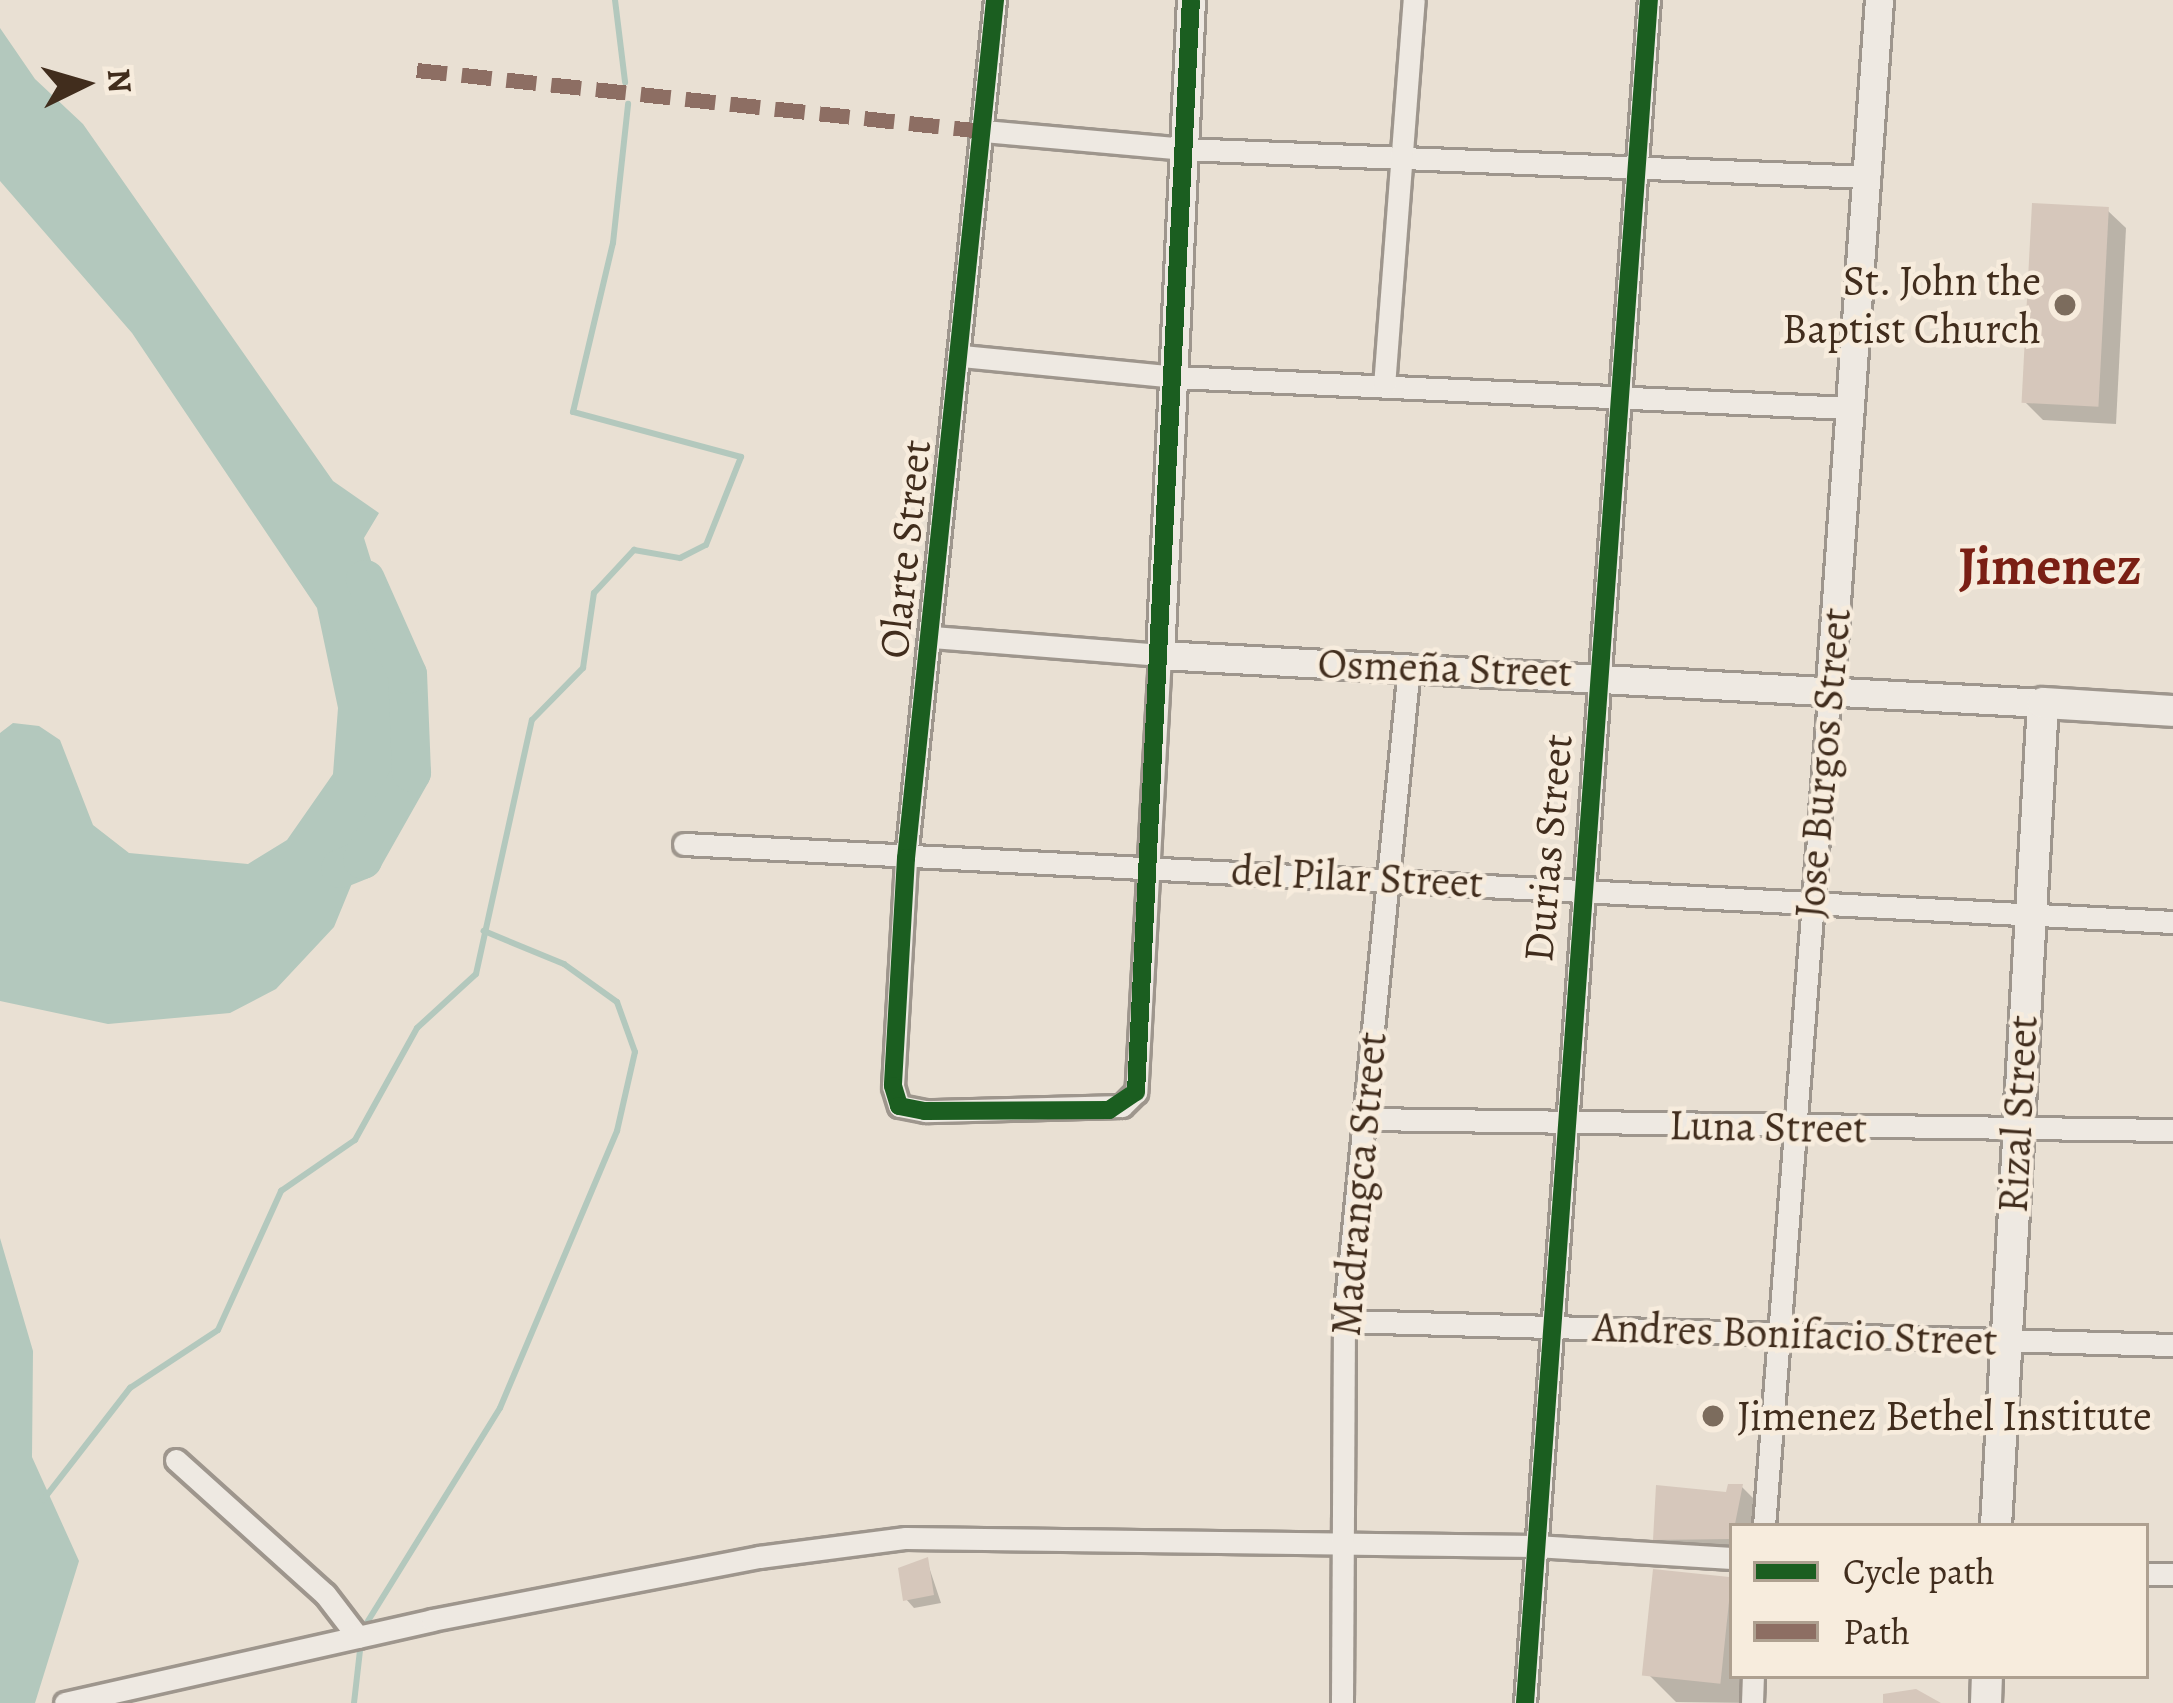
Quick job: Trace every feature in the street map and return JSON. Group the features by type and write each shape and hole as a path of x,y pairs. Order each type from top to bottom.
{"main road":[{"name":"Osmeña Street","path":"2043,703 2173,711"},
{"name":"Rizal Street","path":"1996,1523 2043,703"}],"street":[{"name":"Olarte Street","path":"995,0 933,637 905,858 893,1086 899,1106 1108,1110 1131,1099 1149,868"},
{"path":"1149,868 1191,0"},
{"path":"1384,386 1414,0"},
{"name":"Durias Street","path":"1525,1703 1580,886 1649,0"},
{"name":"Jose Burgos Street","path":"1764,1523 1879,0"},
{"path":"983,131 1183,149 1402,154 1636,169 1869,176"},
{"path":"962,356 1175,377 1849,408"},
{"name":"Osmeña Street","path":"933,637 1160,655 1830,685 2043,703"},
{"name":"Madrangca Street","path":"1342,1703 1338,1543 1344,1321 1409,668"},
{"name":"del Pilar Street","path":"684,844 905,858 1580,886 1810,908 2173,922"},
{"name":"Luna Street","path":"1364,1118 1793,1128 2173,1130"},
{"name":"Andres Bonifacio Street","path":"1344,1321 2173,1345"},
{"path":"176,1460 325,1594 358,1636"},
{"path":"65,1703 358,1636 884,1540 1535,1546 1729,1558"}],"shaded area":[{"path":"0,28 35,79 83,124 333,481 379,513 364,538 387,612 385,651 403,681 399,769 334,927 276,989 230,1013 108,1024 0,1001 0,733 13,723 39,726 60,740 93,825 129,853 248,864 287,840 333,774 338,708 317,608 132,333 0,181"},
{"path":"0,1238 33,1351 32,1457 79,1561 35,1703 0,1703"}],"building":[{"name":"St. John the Baptist Church","path":"2032,203 2109,207 2098,407 2022,403"},
{"path":"1728,1484 1743,1484 1735,1523 1729,1523 1729,1539 1653,1540 1656,1485 1726,1492"},
{"path":"928,1557 934,1595 903,1601 898,1568"},
{"path":"1653,1569 1729,1577 1720,1684 1642,1675"},
{"path":"1916,1689 1941,1703 1883,1703 1883,1694"}],"waterway":[{"path":"615,0 625,82"},
{"path":"43,1500 130,1388 218,1330 281,1191 355,1140 417,1028 476,974 532,720 583,668 594,593 634,550 680,558 706,545 741,457 573,412 613,243 628,104"},
{"path":"340,868 362,859 411,772 407,674 365,579"},
{"path":"363,1629 500,1408 617,1131 635,1052 617,1002 564,964 484,931"},
{"path":"354,1703 361,1642"}],"marked path":[{"path":"417,70 983,131"}],"cycle path":[{"path":"995,0 906,858 893,1086 899,1106 925,1111 1109,1110 1136,1092 1191,0"},
{"path":"1525,1703 1649,0"}],"place":[{"name":"St. John the Baptist Church","path":"2065,305"},
{"name":"Jimenez Bethel Institute","path":"1713,1416"}],"district":[{"name":"Jimenez","path":"2050,566"}]}
